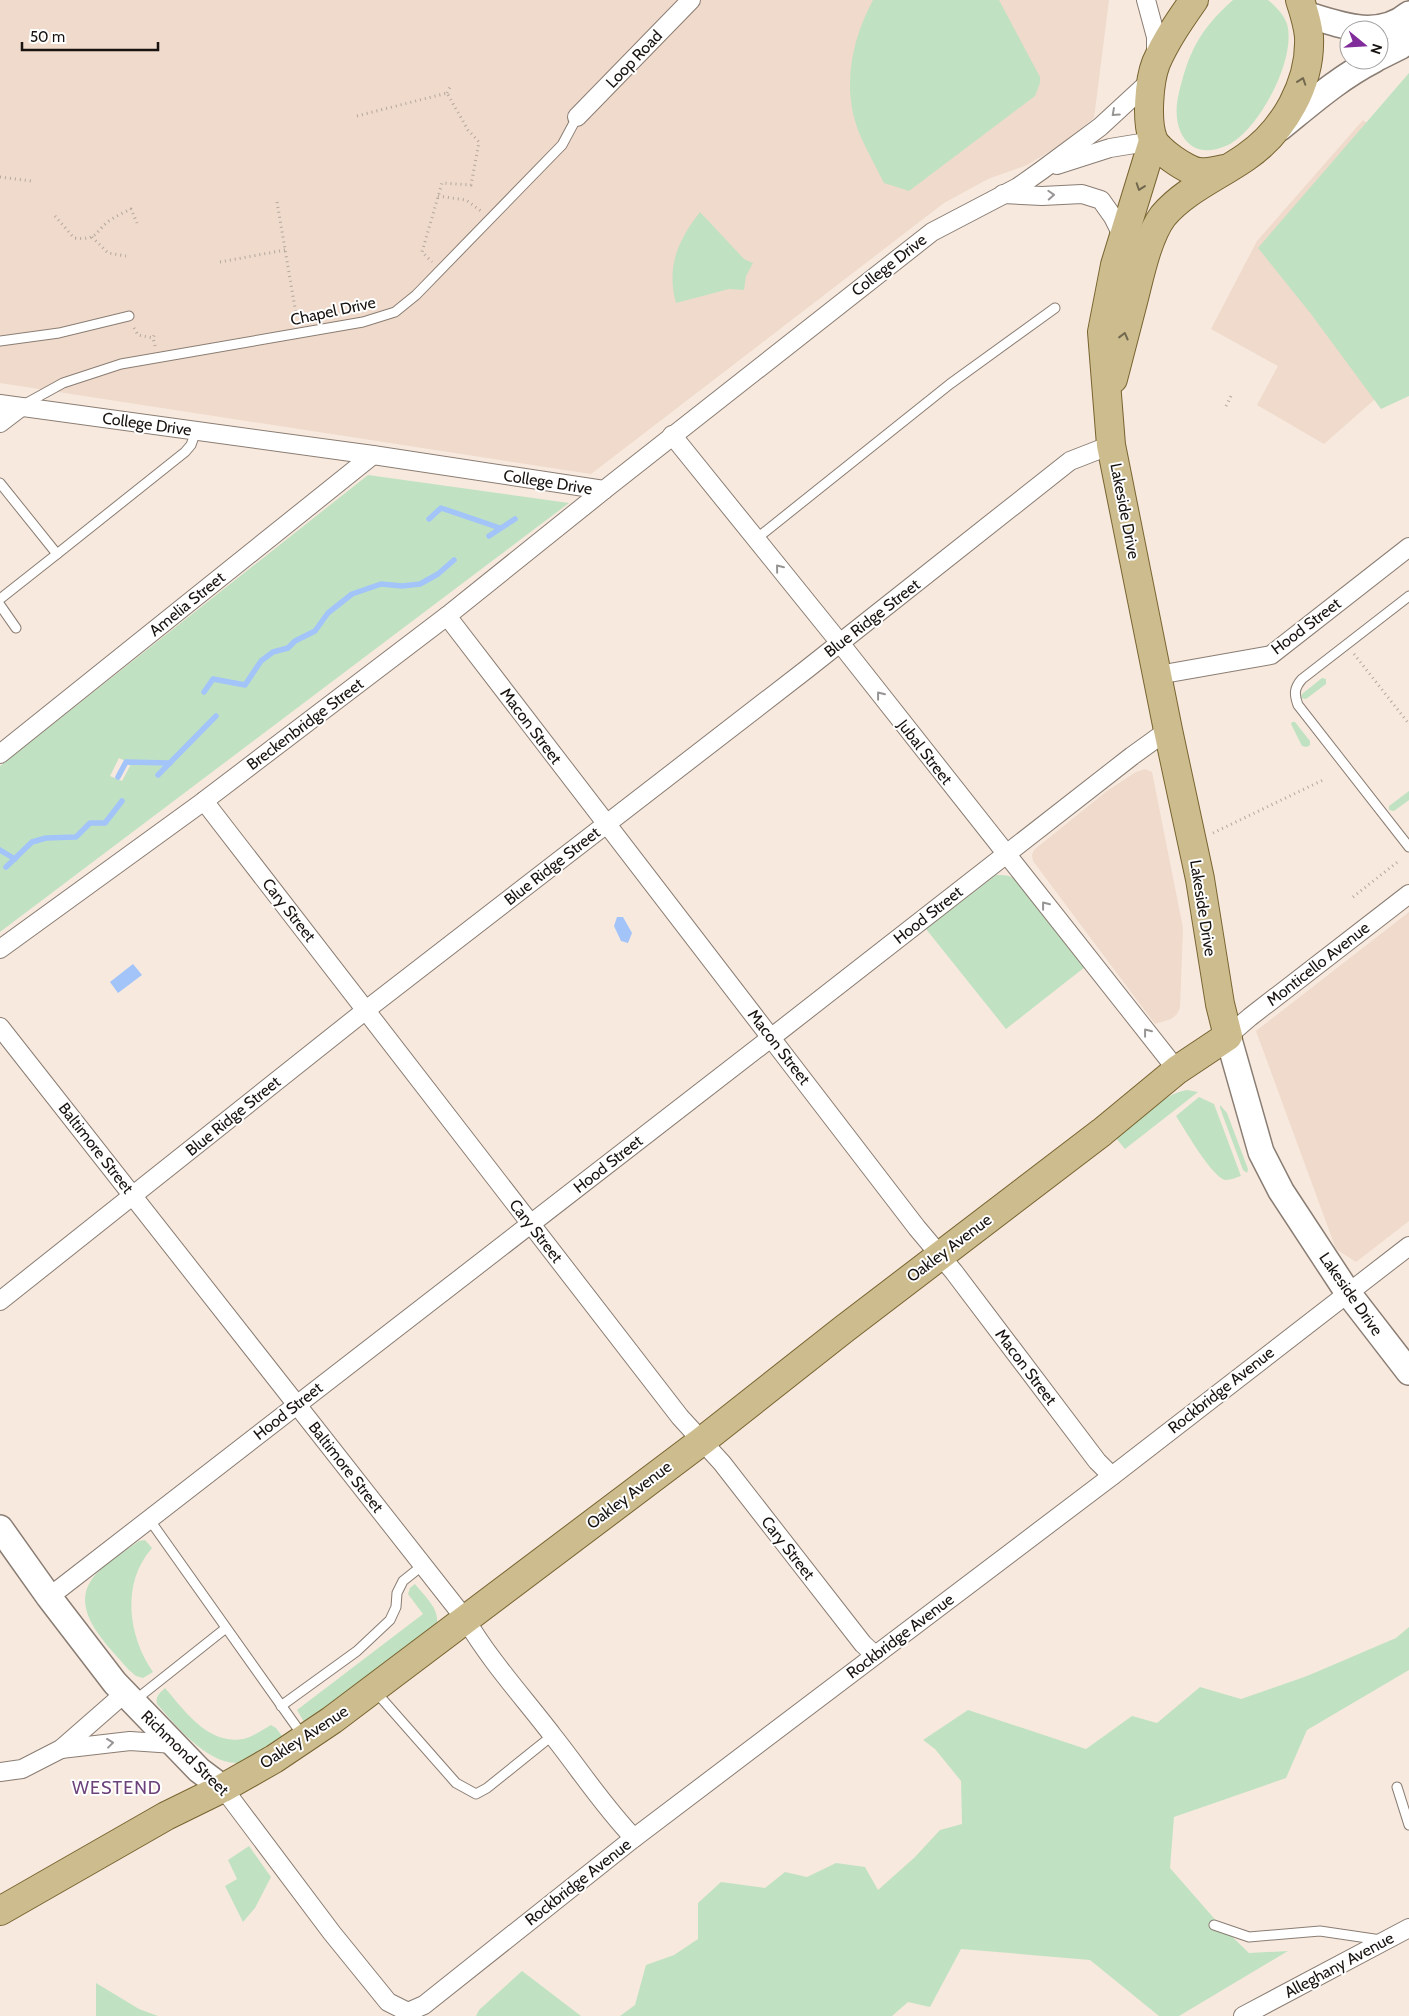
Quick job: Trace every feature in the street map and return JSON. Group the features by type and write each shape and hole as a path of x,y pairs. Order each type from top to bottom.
{"main road":[{"path":"1194,0 1173,29 1154,72 1149,118 1153,141 1176,162 1198,172 1227,169"},
{"path":"1301,4 1352,28 1375,29 1401,21 1409,14"},
{"name":"Lakeside Drive","path":"1108,400 1146,252 1163,217 1199,185 1248,155 1271,136 1287,114 1304,75 1308,58 1309,36 1301,4"},
{"path":"1389,52 1401,46 1409,38"},
{"path":"1271,136 1353,70"},
{"name":"Lakeside Drive","path":"1153,141 1143,178 1114,265 1102,332 1112,445 1168,730 1200,879 1220,1004 1262,1152 1281,1191 1348,1293 1409,1372"},
{"name":"Oakley Avenue","path":"0,1912 166,1816 223,1788 274,1759 305,1738 466,1620 563,1544 702,1441 940,1255 1102,1132 1177,1070 1228,1036"},
{"name":"Richmond Street","path":"0,1528 49,1597 129,1698 199,1770 223,1788"}],"street":[{"name":"Loop Road","path":"577,117 691,0"},
{"path":"1146,0 1156,37 1154,72"},
{"name":"College Drive","path":"0,404 373,455 604,490 932,232 1042,170 1100,127 1154,72"},
{"name":"College Drive","path":"1042,170 1110,148 1153,141"},
{"path":"1002,194 1042,196 1082,194 1102,200 1123,237"},
{"path":"0,423 20,407"},
{"name":"Jubal Street","path":"672,435 840,643 1177,1070"},
{"name":"Blue Ridge Street","path":"0,1302 366,1010 840,643 1070,461 1112,445"},
{"name":"Amelia Street","path":"0,754 373,455"},
{"name":"Breckenbridge Street","path":"0,950 204,800 447,616 604,490"},
{"name":"Hood Street","path":"1158,675 1271,655 1409,547"},
{"name":"Macon Street","path":"447,616 1097,1461 1112,1476"},
{"name":"Hood Street","path":"49,1597 772,1037 1005,854 1168,730"},
{"name":"Cary Street","path":"204,800 680,1417 727,1469 863,1644 875,1655"},
{"name":"Monticello Avenue","path":"1228,1036 1257,1011 1409,894"},
{"name":"Baltimore Street","path":"0,1027 423,1564 466,1620 483,1649 553,1736 618,1822 634,1838"},
{"name":"Rockbridge Avenue","path":"388,2002 408,2012 424,2004 634,1838 1112,1476 1409,1246"},
{"path":"0,1772 22,1769 61,1749 129,1698"},
{"path":"61,1749 130,1741 174,1744"},
{"name":"Richmond Street","path":"223,1788 332,1933 388,2002"},
{"name":"Alleghany Avenue","path":"1243,2016 1409,1928"}],"lane":[{"name":"Chapel Drive","path":"20,407 63,383 121,364 364,322 395,312 416,295 562,145 577,117"},
{"path":"756,539 950,384 1055,308"},
{"path":"0,342 59,333 128,317"},
{"path":"0,599 185,452 191,445 196,431"},
{"path":"0,483 57,554"},
{"path":"1409,596 1302,679 1295,687 1295,697 1298,705 1409,846"},
{"path":"0,604 16,628"},
{"path":"148,1519 305,1738"},
{"path":"282,1706 357,1651 390,1620 396,1607 396,1593 403,1581 423,1564"},
{"path":"129,1698 226,1628"},
{"path":"373,1689 456,1783 476,1794 487,1788 553,1736"},
{"path":"1397,1788 1409,1825"},
{"path":"1214,1925 1250,1937 1320,1931 1384,1941"}],"path":[{"path":"357,116 447,92 450,87"},
{"path":"440,270 422,252 438,196 442,183 472,185 479,142 468,130 447,92"},
{"path":"0,177 31,182"},
{"path":"438,196 466,200 490,220"},
{"path":"276,202 299,334"},
{"path":"55,216 74,238 85,239 92,237 110,219 131,209 137,223"},
{"path":"92,237 108,253 126,256"},
{"path":"220,262 285,250"},
{"path":"128,317 138,335 153,338"},
{"path":"1226,406 1231,396"},
{"path":"1353,653 1409,724"},
{"path":"1213,833 1323,780"},
{"path":"1353,897 1400,860"}],"shaded area":[{"path":"0,0 1109,0 1094,118 1060,145 1027,165 988,179 944,203 591,474 0,383"},
{"path":"1363,120 1409,160 1382,393 1324,444 1257,405 1278,366 1211,329 1257,241"},
{"path":"1145,769 1152,772 1183,928 1180,1008 1171,1019 1155,1024 1033,861 1032,855 1034,850 1107,791 1136,772"},
{"path":"1409,912 1409,1221 1356,1262 1336,1249 1256,1031"}],"green space":[{"path":"873,0 999,0 1040,77 1040,83 1035,96 909,191 884,183 860,135 854,118 851,101 851,66 859,32"},
{"path":"1233,0 1268,0 1276,8 1287,24 1289,38 1286,55 1273,92 1252,125 1240,137 1228,145 1215,150 1203,150 1194,147 1186,141 1181,132 1178,122 1178,97 1186,68 1196,43 1211,22"},
{"path":"1409,73 1409,396 1381,409 1311,314 1258,248"},
{"path":"700,212 744,259 753,263 746,276 744,290 729,289 676,303 672,278 676,254 692,222"},
{"path":"368,475 569,503 0,932 0,766","holes":["119,758 131,764 122,781 110,776"]},
{"path":"1322,678 1326,679 1326,684 1306,699 1301,698 1302,694"},
{"path":"1295,722 1310,741 1310,745 1307,747 1302,746 1291,724"},
{"path":"1409,791 1409,800 1394,811 1389,810 1389,806"},
{"path":"996,875 1011,877 1030,894 1085,967 1006,1029 926,929"},
{"path":"1187,1090 1198,1092 1125,1149 1116,1138 1159,1103 1168,1097"},
{"path":"1199,1097 1214,1104 1241,1176 1228,1180 1220,1177 1207,1162 1176,1116"},
{"path":"1220,1105 1227,1113 1248,1169 1247,1173 1243,1170"},
{"path":"145,1540 152,1548 142,1562 132,1593 132,1610 138,1642 153,1672 143,1678 136,1676 129,1670 101,1638 87,1613 85,1600 88,1587 101,1569 139,1541"},
{"path":"415,1584 435,1610 437,1615 436,1628 307,1727 297,1710 423,1614 408,1594 410,1588"},
{"path":"1409,1627 1409,1670 1307,1730 1286,1778 1174,1817 1170,1868 1219,1924 1249,1953 1288,1951 1179,2016 1159,2016 1090,1960 961,1949 930,2007 908,2002 892,2016 620,2016 635,2005 646,1965 674,1955 698,1939 698,1903 721,1882 765,1888 785,1872 807,1877 836,1863 865,1867 878,1890 915,1857 940,1830 962,1824 961,1781 935,1749 923,1740 968,1710 1086,1749 1132,1716 1157,1723 1200,1687 1241,1699 1307,1676 1396,1638"},
{"path":"165,1688 189,1716 208,1732 219,1737 243,1739 271,1725 276,1728 285,1740 260,1756 244,1762 232,1763 219,1759 195,1744 157,1704 157,1697"},
{"path":"249,1846 271,1877 255,1908 243,1922 225,1886 237,1879 228,1860"},
{"path":"522,1971 581,2016 476,2016 479,2010"},
{"path":"96,1983 139,2009 158,2016 96,2016"}],"water":[{"path":"617,917 623,917 632,933 628,943 621,941 614,926"},
{"path":"133,964 142,975 118,993 110,982"}],"waterway":[{"path":"429,519 441,508 500,528"},
{"path":"489,536 515,519"},
{"path":"204,692 213,679 245,685 261,661 273,652 288,648 295,641 315,631 328,613 352,594 381,584 402,586 420,584 438,574 454,560"},
{"path":"158,775 216,716"},
{"path":"118,777 126,762 170,763"},
{"path":"6,867 32,842 46,838 76,837 90,823 105,823 122,801"},
{"path":"0,850 15,859"}],"district":[{"name":"WESTEND","path":"117,1788"}]}
